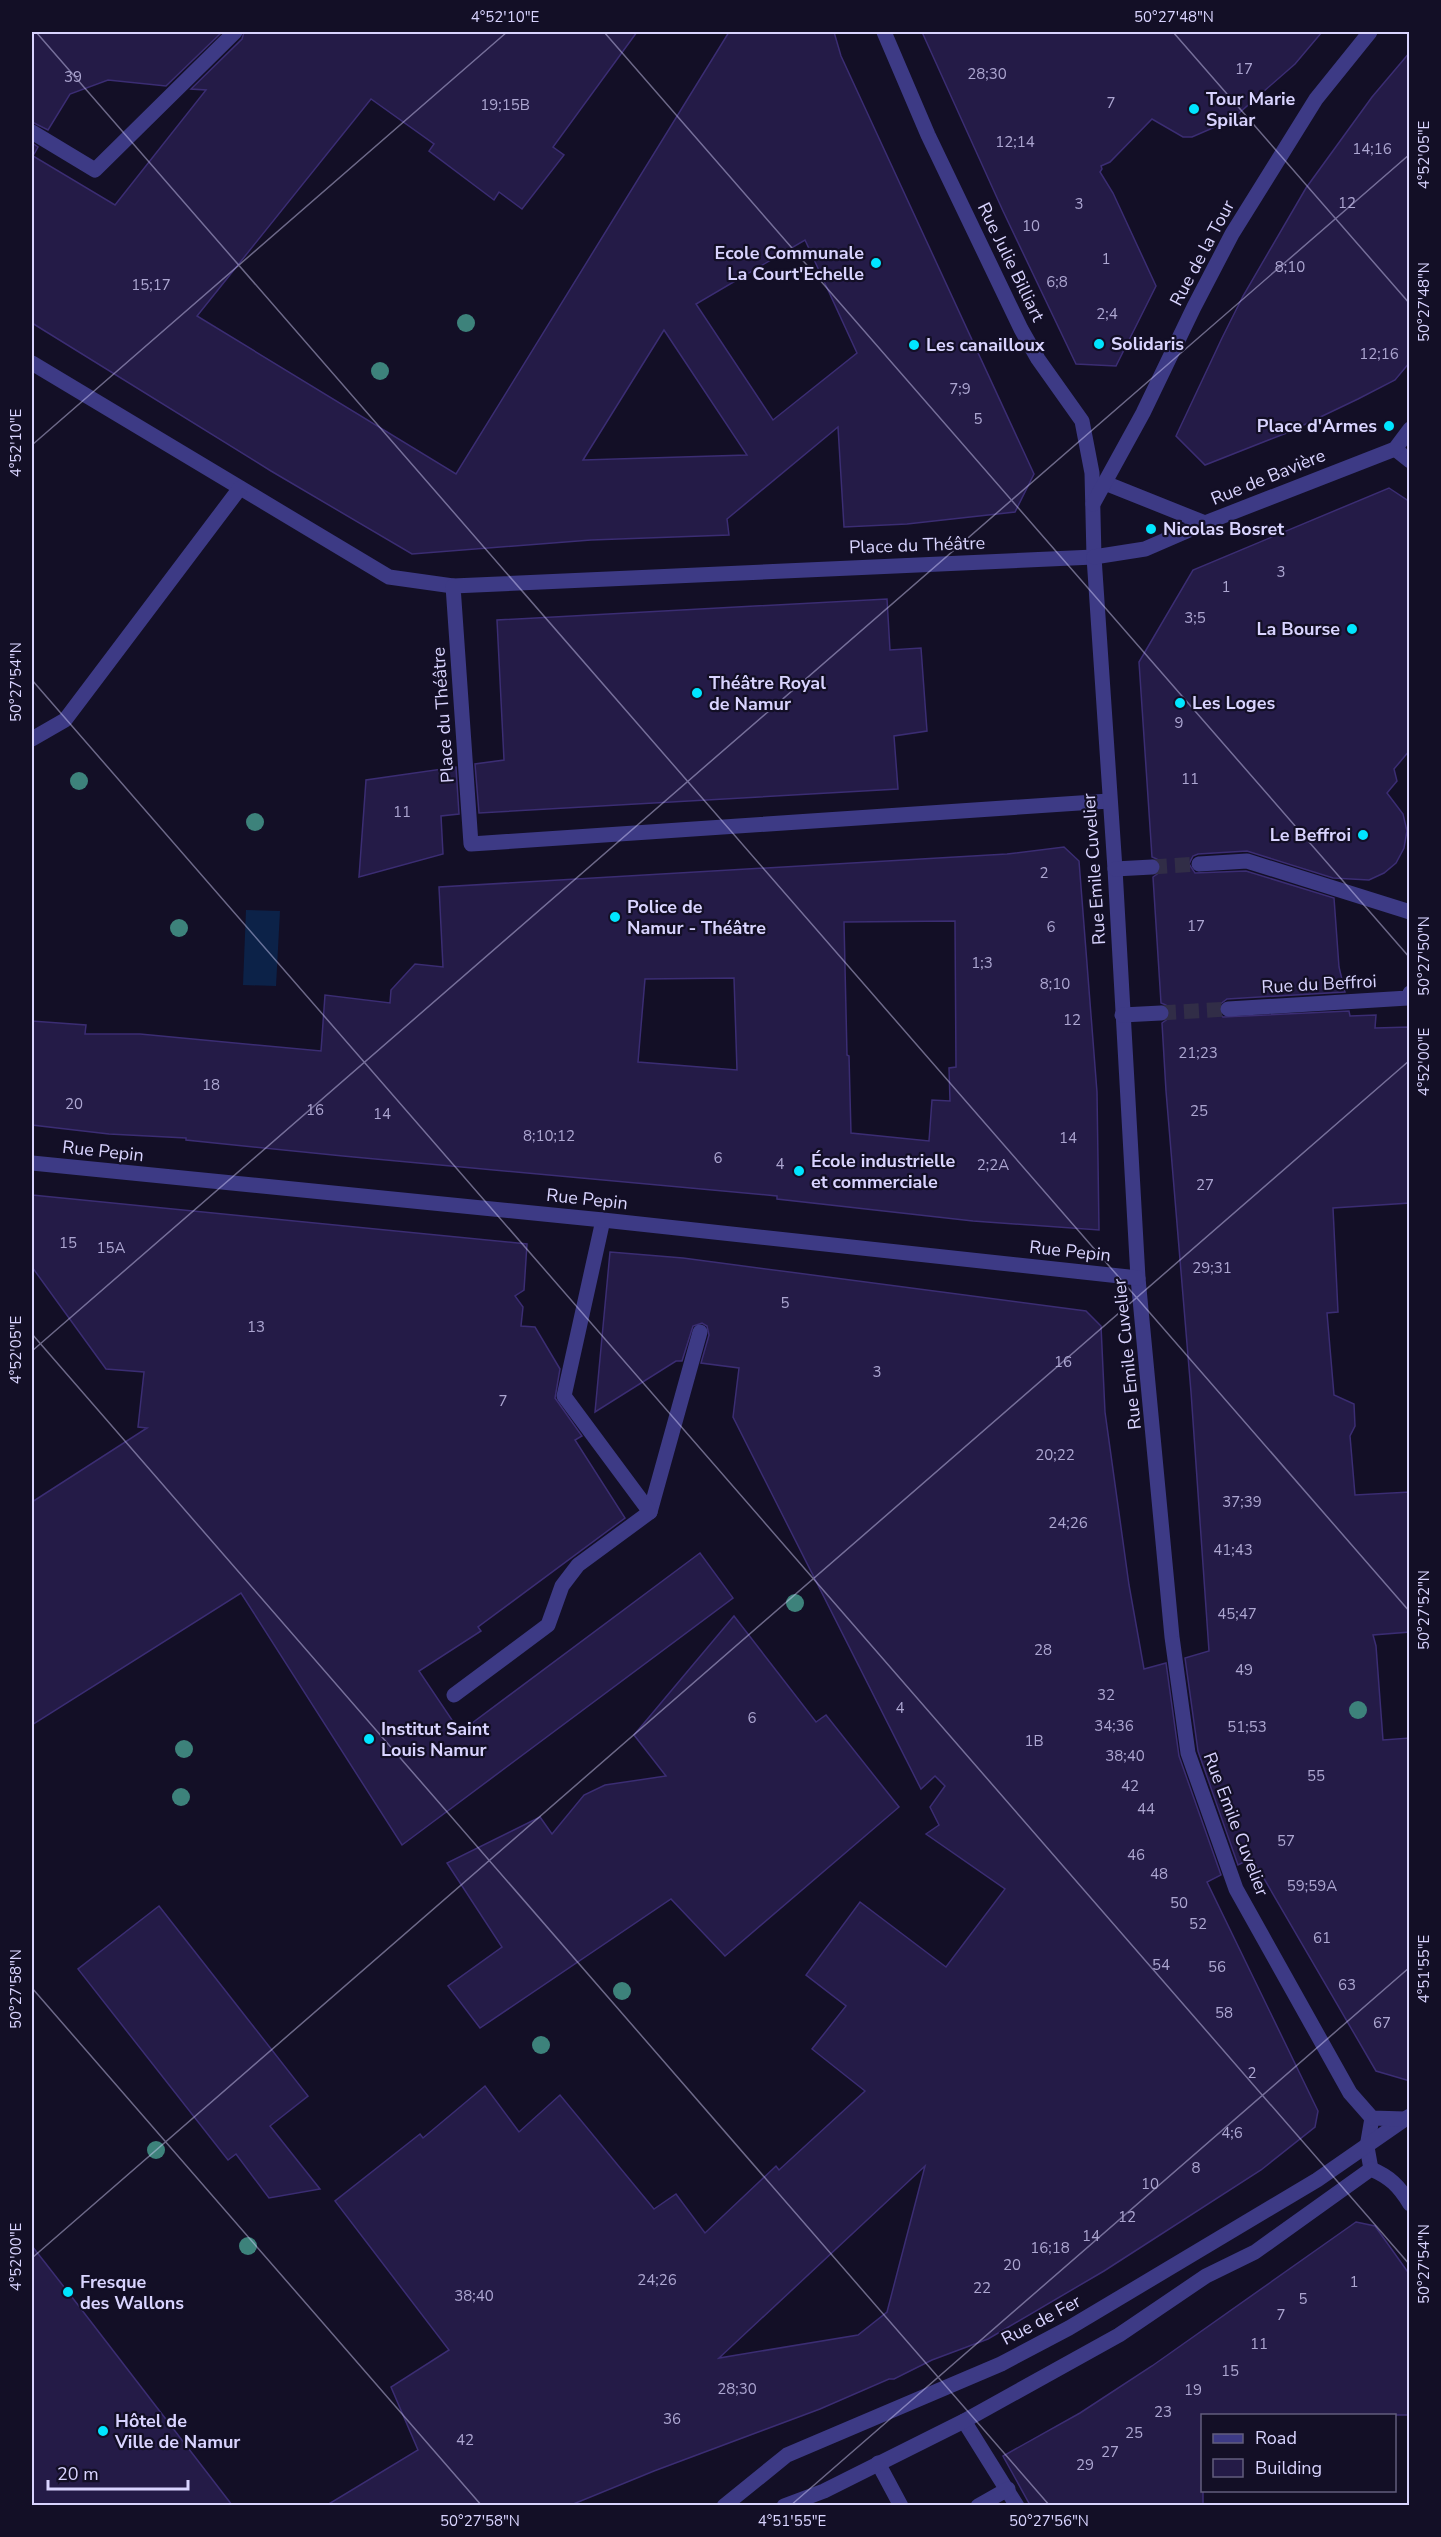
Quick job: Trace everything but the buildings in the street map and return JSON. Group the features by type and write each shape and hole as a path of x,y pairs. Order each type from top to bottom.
{"street":[{"path":"32,132 95,170 235,32"},
{"name":"Rue Julie Billiart","path":"884,32 928,135 1021,329 1038,359 1082,422 1092,473 1091,507"},
{"name":"Rue de la Tour","path":"1091,507 1143,413 1232,234 1316,99 1370,32"},
{"path":"32,363 389,577 453,586"},
{"path":"1410,429 1395,449 1410,460"},
{"name":"Rue de Bavière","path":"1094,557 1145,549 1205,523 1395,449"},
{"name":"Rue de Bavière","path":"1105,483 1205,523"},
{"path":"32,739 65,720 240,488"},
{"name":"Rue Emile Cuvelier","path":"1091,507 1115,869 1138,1278 1172,1637 1188,1753 1236,1889 1350,2093 1372,2118"},
{"name":"Place du Théâtre","path":"1094,557 453,586 471,843 1109,801"},
{"path":"1198,864 1247,861 1410,912"},
{"path":"1115,869 1152,867"},
{"name":"Rue du Beffroi","path":"1228,1009 1408,998 1410,993"},
{"path":"1122,1015 1161,1013"},
{"name":"Rue Pepin","path":"32,1163 603,1220 1138,1278"},
{"path":"603,1220 564,1396 650,1512"},
{"path":"454,1695 548,1624 562,1586 578,1565 650,1512 700,1332"},
{"path":"1371,2169 1367,2147 1372,2118 1407,2117"},
{"name":"Rue de Fer","path":"724,2505 787,2455 1001,2364 1059,2333 1317,2180 1407,2117"},
{"path":"1371,2169 1387,2176 1400,2187 1410,2204"},
{"path":"784,2505 824,2491 964,2421 1119,2335 1206,2276 1255,2252 1371,2169"},
{"path":"964,2421 1017,2505"},
{"path":"878,2463 901,2505"},
{"path":"978,2505 1008,2489"}],"water":[{"path":"246,910 280,911 276,986 243,985"}],"tunnel":[{"path":"1152,867 1199,864"},
{"path":"1161,1013 1228,1009"}],"place":[{"name":"Tour Marie Spilar","path":"1194,109"},
{"name":"Ecole Communale La Court'Echelle","path":"876,263"},
{"name":"Solidaris","path":"1099,344"},
{"name":"Les canailloux","path":"914,345"},
{"name":"Place d'Armes","path":"1389,426"},
{"name":"Nicolas Bosret","path":"1151,529"},
{"name":"La Bourse","path":"1352,629"},
{"name":"Théâtre Royal de Namur","path":"697,693"},
{"name":"Les Loges","path":"1180,703"},
{"name":"Le Beffroi","path":"1363,835"},
{"name":"Police de Namur - Théâtre","path":"615,917"},
{"name":"École industrielle et commerciale","path":"799,1171"},
{"name":"Institut Saint Louis Namur","path":"369,1739"},
{"name":"Fresque des Wallons","path":"68,2292"},
{"name":"Hôtel de Ville de Namur","path":"103,2431"}]}
